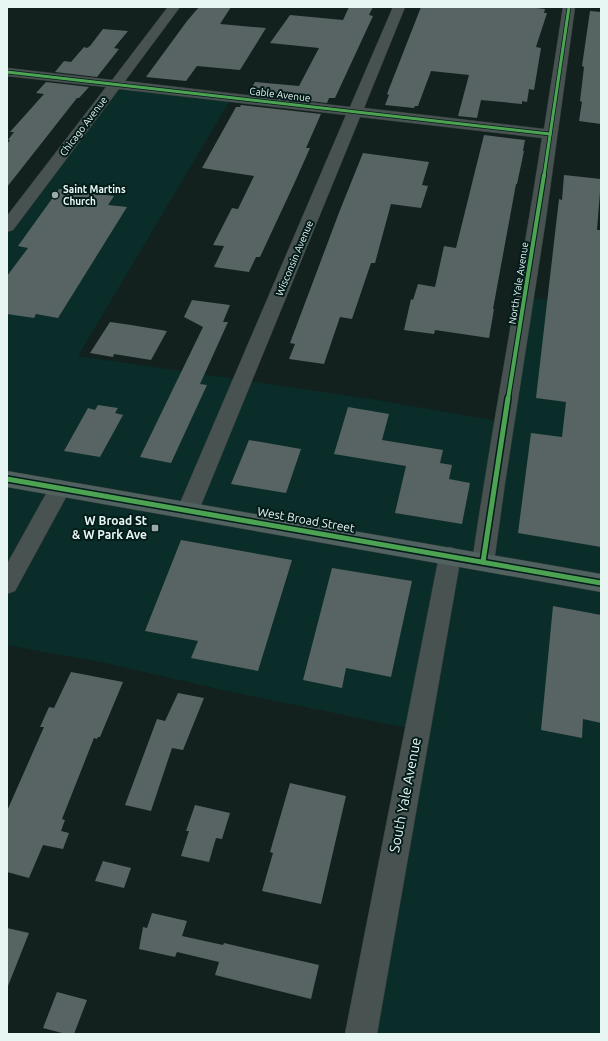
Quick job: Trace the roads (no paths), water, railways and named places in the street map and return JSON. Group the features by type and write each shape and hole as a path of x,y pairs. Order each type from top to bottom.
{"main road":[{"name":"West Broad Street","path":"7,479 601,583"}],"street":[{"name":"Chicago Avenue","path":"7,227 114,84 174,7"},
{"name":"Wisconsin Avenue","path":"188,510 399,7"},
{"name":"North Yale Avenue","path":"483,562 569,7"},
{"name":"Cable Avenue","path":"7,72 550,134"},
{"path":"7,585 60,488"},
{"name":"South Yale Avenue","path":"361,1034 450,556"}],"place":[{"name":"Saint Martins Church","path":"55,195"},
{"name":"W Broad St & W Park Ave","path":"155,528"}]}
